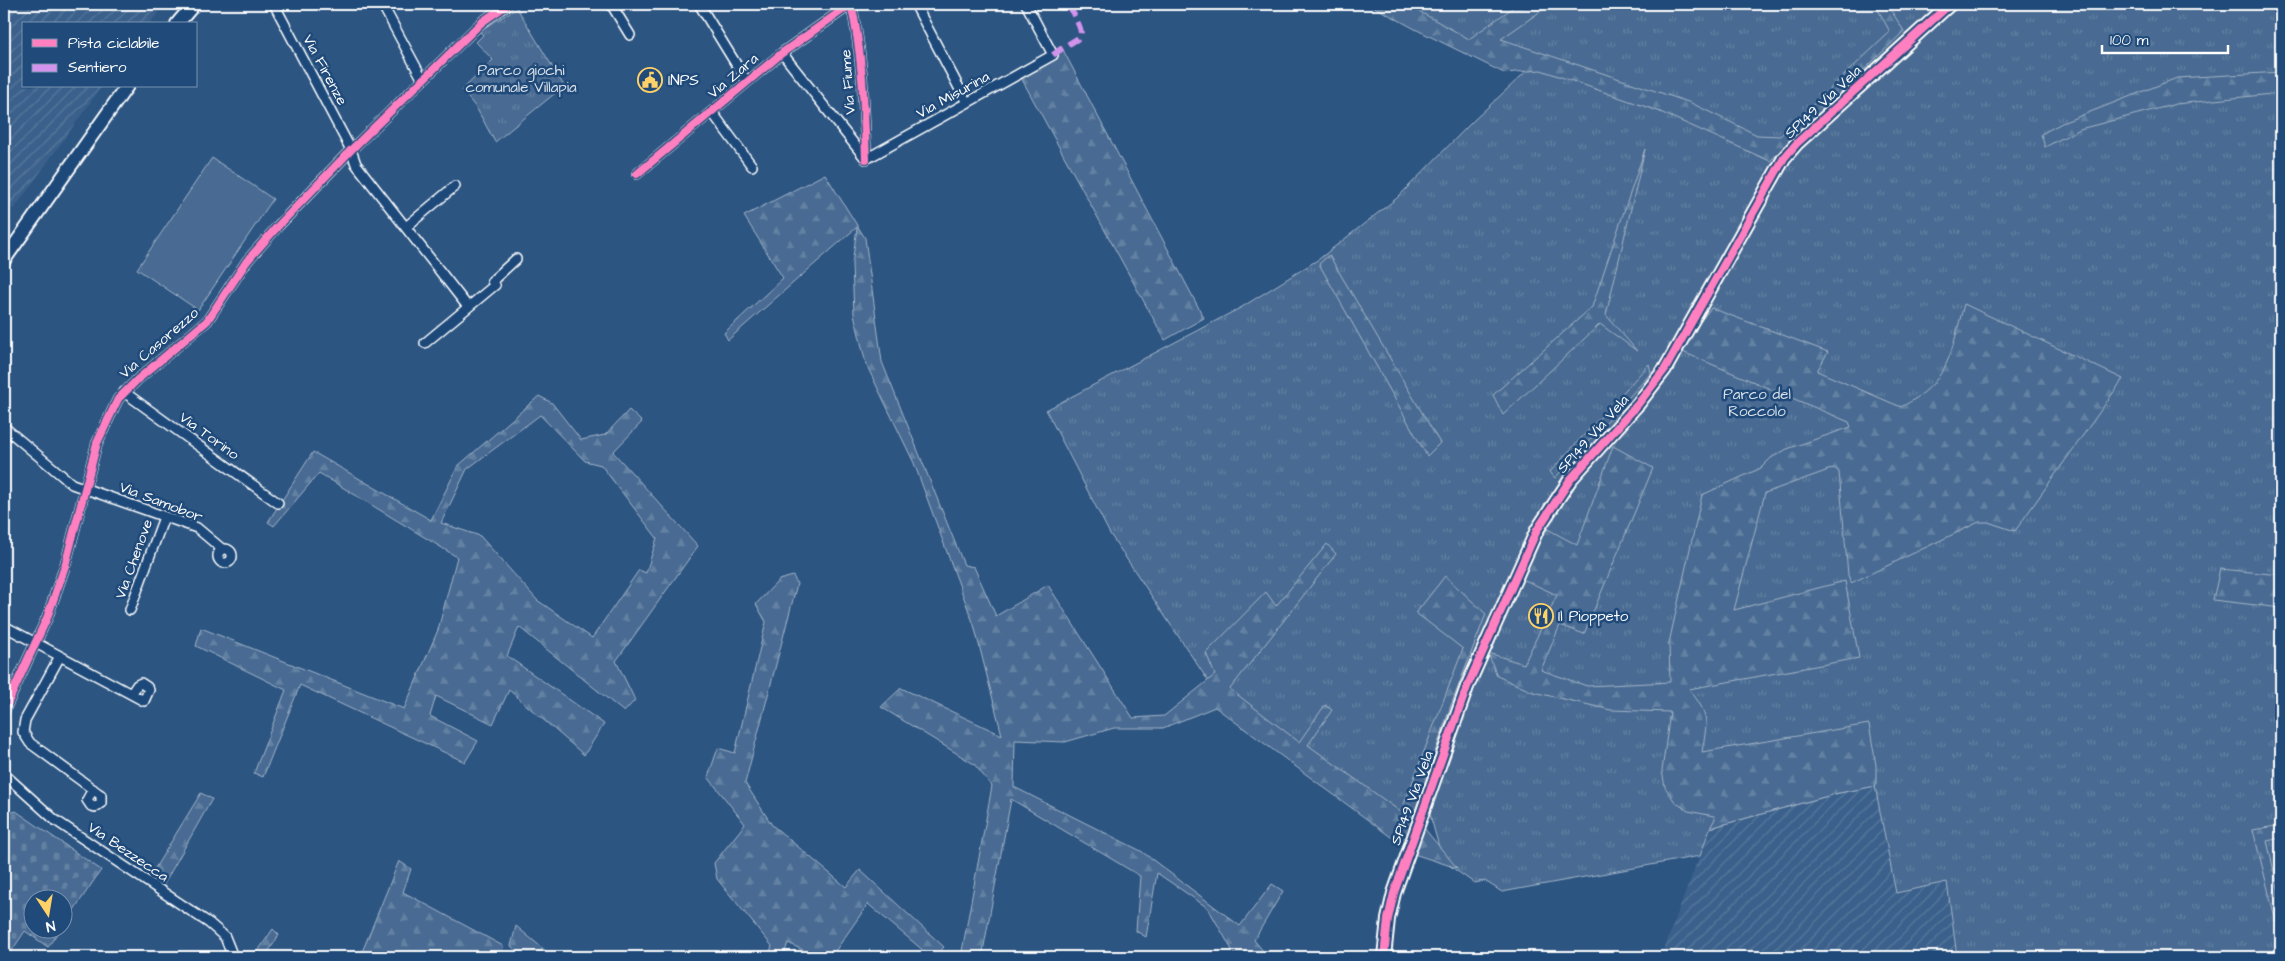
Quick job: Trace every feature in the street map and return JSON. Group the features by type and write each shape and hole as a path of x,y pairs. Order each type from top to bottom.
{"street":[{"path":"179,22 194,4"},
{"name":"Via Firenze","path":"274,4 351,150 356,164 468,307"},
{"path":"382,4 424,80"},
{"name":"Via Casorezzo","path":"4,710 36,644 65,566 100,434 124,392 207,321 254,254 278,226 351,150 482,22 508,4"},
{"path":"611,4 630,35"},
{"path":"699,4 747,82"},
{"name":"Via Zara","path":"637,174 782,53 850,4"},
{"name":"Via Fiume","path":"850,4 858,32 862,67 866,159"},
{"path":"915,4 967,103"},
{"name":"Via Misurina","path":"866,159 1053,55 1026,4"},
{"name":"SP149 Via Vela","path":"1384,957 1388,919 1394,893 1467,687 1479,656 1544,517 1570,480 1638,404 1665,369 1784,158 1797,143 1950,4"},
{"path":"782,53 866,159"},
{"path":"4,260 125,88"},
{"path":"712,112 752,166"},
{"path":"406,227 455,186"},
{"path":"425,343 495,285 492,281 516,259"},
{"name":"Via Torino","path":"124,392 278,503"},
{"name":"Via Samobor","path":"4,427 68,482 197,528 222,549"},
{"name":"Via Chenove","path":"130,610 164,517"},
{"path":"4,626 131,694"},
{"path":"60,656 25,720 23,732 30,742 92,789"},
{"name":"Via Bezzecca","path":"4,774 55,820 209,923 225,937 233,956"}],"shaded area":[{"path":"4,4 166,4 151,22 22,22 22,88 101,88 14,209 4,205"},
{"path":"1876,786 1895,887 1958,874 1971,957 1661,957 1710,828 1839,793"}],"green space":[{"path":"1369,4 1406,4 1469,39 1518,4 1551,4 1501,39 1691,103 1757,135 1780,136 1890,32 1875,4 1887,4 1904,31 1770,161 1658,111 1541,70 1504,73"},
{"name":"Parco del Roccolo","path":"1405,4 2281,4 2281,957 1957,957 1947,882 1896,893 1875,786 1839,793 1710,828 1700,856 1502,892 1485,881 1474,883 1443,861 1429,811 1401,820 1219,697 1110,534 1046,410 1242,307 1319,259 1397,198 1473,121 1533,65 1517,61 1484,47"},
{"name":"Parco giochi comunale Villapia","path":"517,8 564,86 495,142 477,109 462,90 493,60 476,42 483,35 479,31"},
{"path":"1061,46 1204,318 1165,340 1019,74"},
{"path":"2281,72 2281,93 2176,104 2080,129 2045,147 2041,134 2062,123 2177,78"},
{"path":"1645,149 1606,315 1637,351 1600,324 1503,415 1493,395 1592,307"},
{"path":"212,158 273,199 198,310 137,269"},
{"path":"825,174 865,238 882,362 964,565 974,567 996,616 1048,585 1133,718 1164,716 1215,675 1206,653 1266,592 1276,606 1327,544 1336,554 1230,689 1299,742 1325,705 1332,710 1308,745 1401,812 1463,649 1416,613 1445,576 1486,614 1450,708 1412,820 1424,828 1457,868 1414,854 1215,707 1163,728 1114,728 1065,742 1015,740 1014,787 1141,851 1240,926 1272,884 1283,891 1254,940 1268,957 1236,957 1208,908 1157,873 1146,937 1136,931 1140,876 1011,799 982,957 961,957 992,786 974,764 881,707 901,688 1002,735 974,625 914,463 866,364 854,314 852,265 857,227 728,340 724,333 783,278 744,216"},
{"path":"1329,255 1440,443 1427,456 1319,264"},
{"path":"1964,304 2123,379 2015,531 1988,522 1979,522 1851,583 1848,575 1839,472 1834,468 1765,493 1734,610 1845,581 1859,658 1689,689 1701,706 1706,719 1702,752 1869,724 1876,765 1876,786 1839,793 1710,828 1715,819 1714,816 1688,811 1675,802 1665,787 1662,771 1670,712 1611,710 1533,692 1497,676 1488,653 1524,664 1557,595 1518,577 1542,526 1577,545 1613,446 1653,468 1584,634 1560,625 1541,670 1587,686 1670,682 1669,643 1702,495 1761,468 1771,458 1787,449 1851,427 1849,422 1678,350 1711,308 1828,352 1817,371 1901,407 1930,387 1939,376 1946,364 1956,337"},
{"path":"1649,364 1651,373 1555,478 1550,472"},
{"path":"539,396 552,403 581,440 605,435 629,410 642,422 613,452 698,546 616,661 635,700 624,712 519,627 507,656 604,724 584,755 509,690 493,724 436,696 430,716 478,741 465,762 300,685 263,777 254,773 286,690 196,646 201,628 404,709 438,630 457,557 319,473 274,526 268,522 313,452 431,520 458,466","holes":["540,415 585,461 601,465 657,538 646,573 639,570 592,638 537,600 480,536 441,523 467,469"]},
{"path":"2220,569 2281,575 2281,608 2213,600"},
{"path":"793,576 797,584 745,783 772,825 846,887 860,870 944,947 935,957 931,957 868,904 831,957 818,957 788,943 783,957 768,957 772,946 717,879 714,863 745,824 708,777 718,748 735,753 766,622 756,604 779,580"},
{"path":"201,793 212,799 164,884 152,873"},
{"path":"16,811 101,870 72,913 72,888 22,888 22,936 11,952 4,946 4,819 7,814"},
{"path":"2281,825 2281,838 2267,841 2281,901 2281,941 2253,830"},
{"path":"399,861 411,869 403,892 503,946 502,957 360,957"},
{"path":"516,926 553,957 524,957 511,946"},
{"path":"273,929 279,935 267,954 272,957 260,957 256,954"},
{"path":"35,938 54,938 48,947"}],"marked path":[{"path":"1053,55 1080,36 1079,26 1068,4"}],"cycle path":[{"path":"4,711 47,618 65,566 97,443 118,399 137,380 207,321 247,261 351,150 482,22 508,4"},
{"path":"637,174 782,53 851,4 858,42 864,101 866,159"},
{"path":"1384,957 1388,919 1394,893 1467,687 1537,530 1570,480 1638,404 1665,369 1784,158 1797,143 1950,4"}],"place":[{"name":"INPS","path":"650,80"},
{"name":"Il Pioppeto","path":"1541,616"}]}
